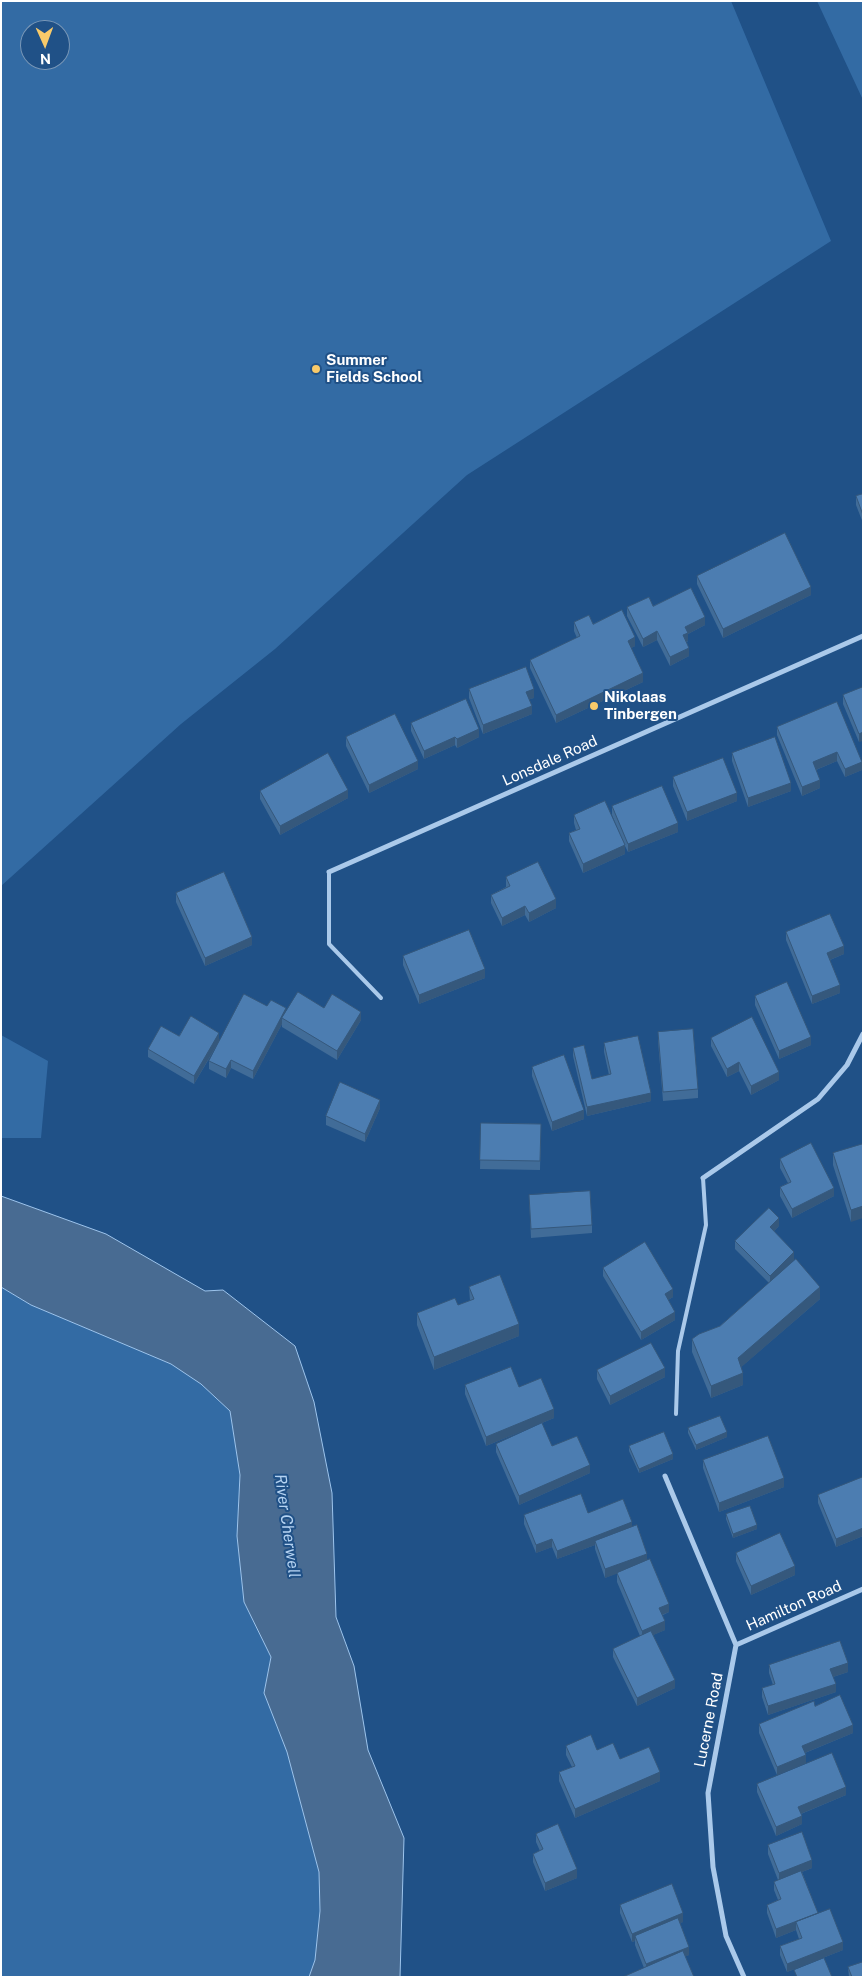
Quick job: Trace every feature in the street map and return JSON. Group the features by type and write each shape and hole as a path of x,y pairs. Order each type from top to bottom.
{"street":[{"name":"Lonsdale Road","path":"329,872 863,636"},
{"path":"703,1178 818,1099 847,1065 863,1034"},
{"path":"665,1476 736,1645"},
{"name":"Hamilton Road","path":"736,1645 863,1589"},
{"name":"Lucerne Road","path":"736,1645 708,1792 713,1867 726,1936 744,1977"}],"lane":[{"path":"329,872 329,944 381,998"},
{"path":"676,1414 678,1351 706,1225 703,1178"}],"shaded area":[{"name":"Summer Fields School","path":"1,1 731,1 831,241 467,475 275,649 181,724 1,886"},
{"path":"817,1 863,1 863,100"},
{"path":"1,1035 48,1061 41,1138 1,1138"},
{"path":"1,1287 31,1305 171,1364 201,1384 230,1411 240,1475 237,1536 244,1602 271,1657 264,1693 287,1752 319,1872 320,1911 315,1960 309,1977 1,1977"}],"water":[{"name":"River Cherwell","path":"1,1196 106,1234 205,1291 223,1290 295,1346 314,1402 332,1493 336,1617 354,1666 368,1750 404,1838 400,1977 309,1977 315,1960 320,1911 319,1872 287,1752 264,1693 271,1657 244,1602 237,1536 240,1475 230,1411 201,1384 171,1364 31,1305 1,1287"}],"building":[{"path":"863,494 863,515 856,496"},
{"path":"785,533 811,587 723,629 697,576"},
{"path":"691,588 705,617 685,627 688,633 683,635 689,648 670,657 657,631 643,639 627,607 649,597 653,606"},
{"path":"622,610 635,637 628,641 643,673 556,715 530,660 580,636 574,622 589,615 593,624"},
{"path":"526,667 534,689 526,692 532,706 483,725 469,689"},
{"path":"863,687 863,732 859,734 843,695"},
{"path":"466,699 479,729 424,751 411,723"},
{"path":"837,702 862,762 845,769 837,752 813,762 820,780 802,787 777,727"},
{"path":"395,714 418,761 369,785 346,737"},
{"path":"775,737 791,783 748,798 732,753"},
{"path":"328,753 348,790 280,826 260,791"},
{"path":"723,758 737,793 687,812 673,777"},
{"path":"662,786 678,823 628,844 612,806"},
{"path":"605,801 625,845 583,864 569,833 580,829 574,815"},
{"path":"538,862 556,899 529,913 525,906 502,918 491,895 510,886 506,877"},
{"path":"224,872 252,937 205,958 176,893"},
{"path":"830,914 844,946 827,953 840,985 812,996 786,932"},
{"path":"469,930 485,969 419,995 403,956"},
{"path":"787,982 811,1037 779,1051 755,996"},
{"path":"298,992 324,1008 332,994 361,1012 337,1051 282,1018"},
{"path":"244,994 267,1006 271,1000 286,1008 253,1071 231,1060 226,1069 209,1061"},
{"path":"191,1016 219,1033 194,1076 148,1049 161,1026 179,1036"},
{"path":"752,1017 779,1072 751,1086 739,1062 727,1069 711,1038"},
{"path":"693,1029 698,1089 663,1092 658,1032"},
{"path":"638,1036 651,1093 587,1107 573,1048 584,1045 592,1079 611,1074 604,1043"},
{"path":"564,1055 584,1110 552,1122 532,1067"},
{"path":"340,1082 380,1100 365,1134 326,1116"},
{"path":"481,1123 541,1124 540,1161 480,1160"},
{"path":"811,1143 834,1188 792,1209 780,1187 791,1182 780,1159"},
{"path":"863,1144 863,1206 851,1210 833,1153"},
{"path":"590,1191 592,1225 531,1229 529,1195"},
{"path":"769,1208 779,1218 770,1227 794,1252 770,1276 735,1241"},
{"path":"645,1242 673,1289 665,1294 675,1312 641,1332 603,1268"},
{"path":"796,1259 820,1287 738,1358 743,1373 711,1386 692,1339 699,1334 720,1326"},
{"path":"500,1275 519,1324 434,1357 417,1313 455,1298 458,1305 474,1299 469,1287"},
{"path":"651,1343 665,1368 610,1396 597,1370"},
{"path":"511,1367 519,1387 541,1378 554,1409 486,1437 465,1385"},
{"path":"720,1416 727,1432 696,1445 688,1428"},
{"path":"542,1423 552,1446 577,1436 590,1465 519,1496 496,1444"},
{"path":"664,1432 673,1454 639,1469 629,1446"},
{"path":"768,1436 784,1478 719,1503 703,1460"},
{"path":"863,1477 863,1528 836,1539 818,1495"},
{"path":"581,1494 588,1513 623,1499 632,1522 557,1551 552,1539 536,1545 524,1515"},
{"path":"750,1506 757,1525 733,1534 726,1514"},
{"path":"637,1525 647,1554 605,1569 595,1541"},
{"path":"780,1533 795,1566 751,1586 736,1553"},
{"path":"650,1559 669,1604 659,1608 665,1621 642,1631 617,1573"},
{"path":"651,1631 675,1680 637,1698 613,1649"},
{"path":"840,1641 848,1663 830,1669 836,1684 768,1706 762,1688 775,1684 769,1665"},
{"path":"840,1695 853,1725 802,1746 806,1755 777,1767 759,1724 814,1701 815,1706"},
{"path":"591,1735 597,1750 613,1743 620,1759 649,1747 660,1772 575,1809 559,1772 575,1766 566,1746"},
{"path":"832,1753 846,1787 798,1807 802,1816 776,1827 757,1784"},
{"path":"558,1824 577,1869 545,1883 533,1854 543,1849 536,1834"},
{"path":"802,1832 812,1860 779,1873 768,1845"},
{"path":"801,1871 818,1913 776,1929 767,1905 781,1899 774,1882"},
{"path":"672,1884 683,1913 632,1934 620,1905"},
{"path":"830,1909 843,1942 787,1964 780,1946 802,1938 796,1922"},
{"path":"678,1918 689,1947 646,1964 635,1936"},
{"path":"683,1951 694,1977 623,1977"},
{"path":"824,1958 832,1977 797,1977 794,1970"},
{"path":"863,1962 863,1977 852,1977 848,1967"}],"place":[{"name":"Summer Fields School","path":"316,369"},
{"name":"Nikolaas Tinbergen","path":"594,706"}]}
